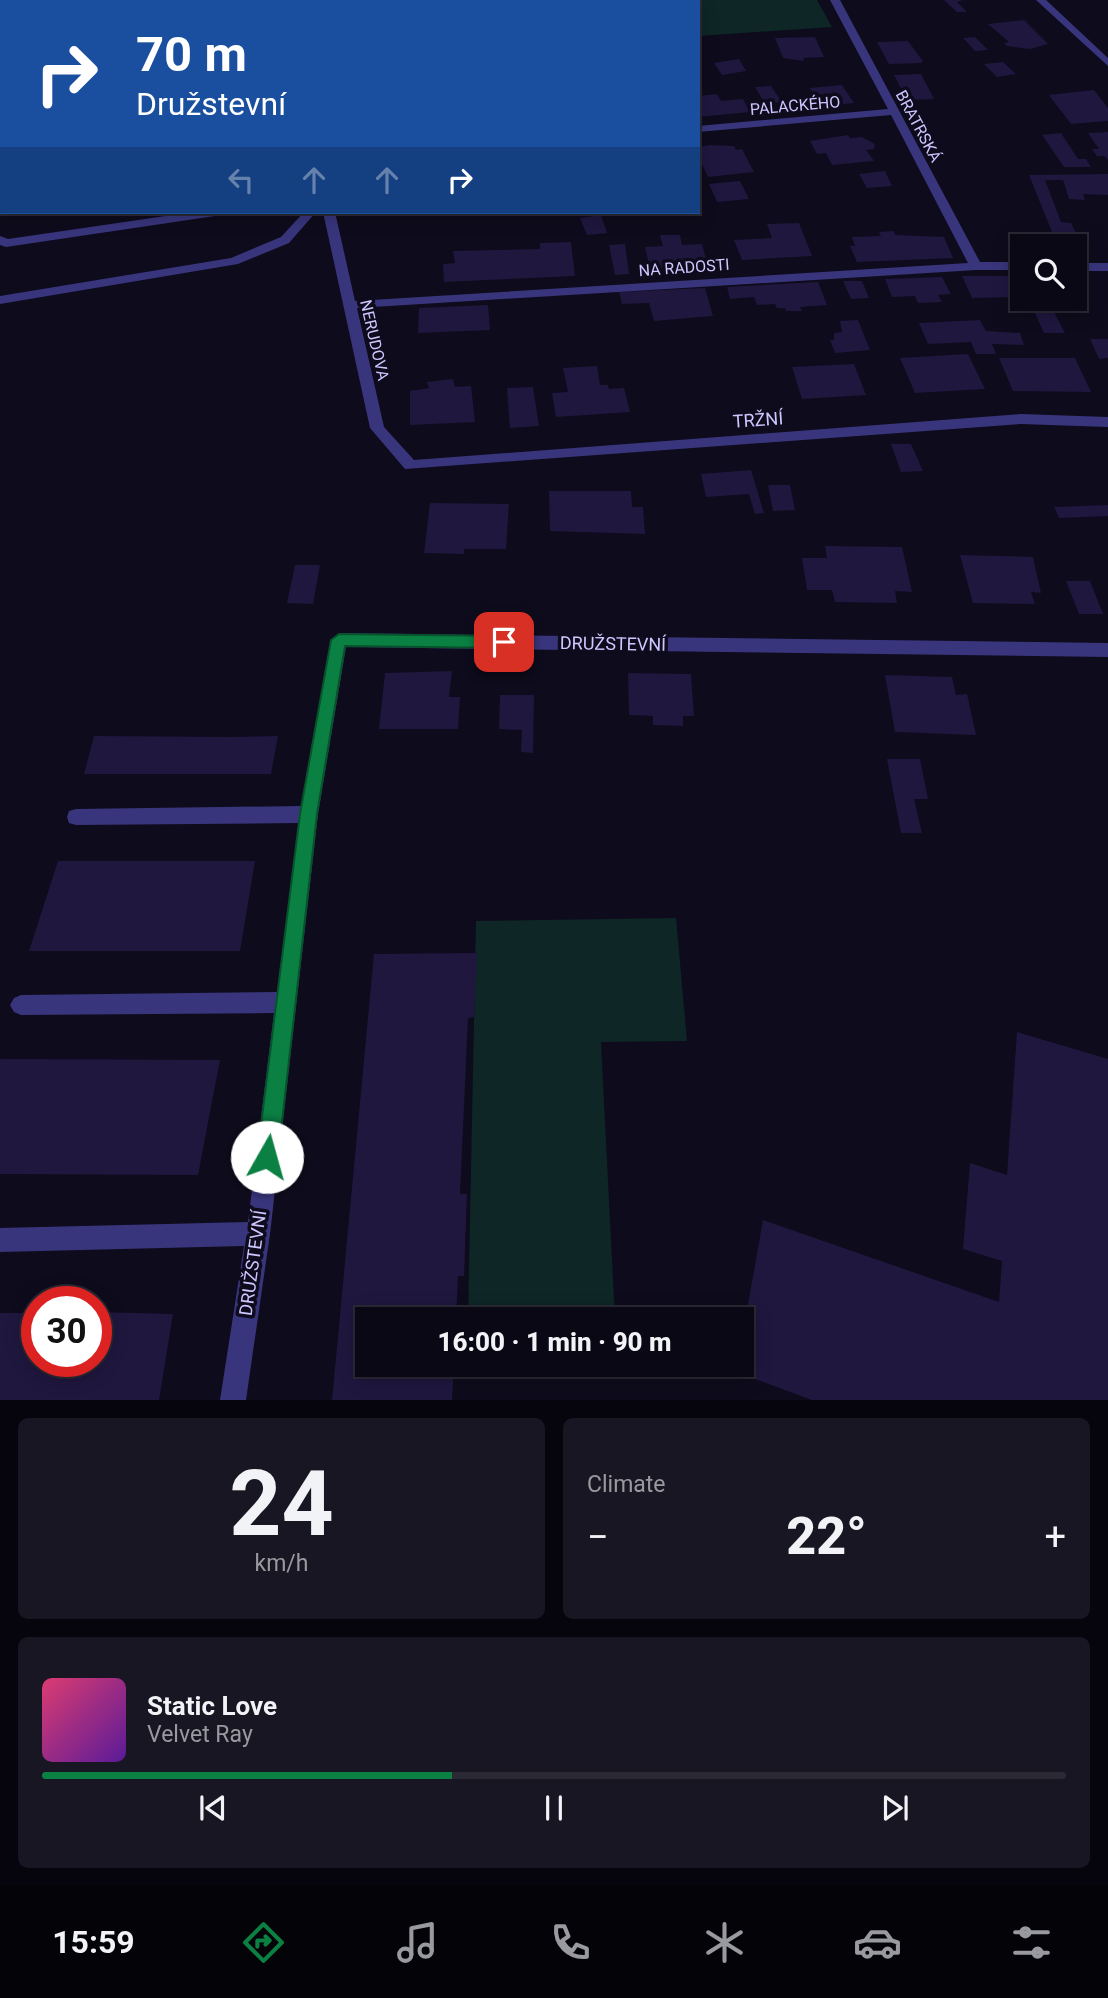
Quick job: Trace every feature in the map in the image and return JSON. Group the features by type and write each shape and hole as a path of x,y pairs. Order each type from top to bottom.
{"street":[{"name":"BRATRSKÁ","path":"835,0 976,266"},
{"path":"1041,0 1108,63"},
{"name":"PALACKÉHO","path":"700,129 894,112"},
{"path":"0,240 6,243 202,214"},
{"path":"0,300 234,261 285,240 308,214"},
{"name":"NERUDOVA","path":"329,214 377,428 410,465"},
{"name":"NA RADOSTI","path":"349,305 1010,266"},
{"path":"1087,267 1108,267"},
{"name":"TRŽNÍ","path":"410,465 1021,419 1108,422"},
{"name":"DRUŽSTEVNÍ","path":"233,1399 258,1234 309,814 339,640 1108,650"},
{"path":"76,817 309,814"},
{"path":"21,1005 286,1002"},
{"path":"0,1240 258,1234"}],"green space":[{"path":"700,0 817,0 832,27 700,36"},
{"path":"676,918 687,1041 601,1042 614,1307 468,1307 476,921"}],"building":[{"path":"944,0 963,0 957,2 967,12 957,12"},
{"path":"1024,20 1048,44 1030,49 1007,46 1004,43 1009,42 988,24"},
{"path":"815,37 824,57 803,58 804,61 783,58 775,38"},
{"path":"975,37 988,50 975,51 963,38"},
{"path":"908,41 923,61 921,63 889,64 877,42"},
{"path":"739,59 746,71 722,75 714,63"},
{"path":"1003,62 1016,74 997,77 984,64"},
{"path":"921,74 934,99 907,100 894,75"},
{"path":"842,85 854,103 820,106 810,88"},
{"path":"771,86 782,102 765,104 755,87"},
{"path":"1094,90 1108,108 1108,121 1071,124 1049,95"},
{"path":"717,94 721,101 743,99 750,112 700,117 700,96"},
{"path":"1108,132 1108,160 1104,156 1097,156 1092,149 1099,149 1088,133"},
{"path":"1061,133 1078,159 1086,159 1091,167 1064,167 1042,135"},
{"path":"848,135 850,138 862,137 875,144 874,149 866,150 874,161 832,165 826,153 817,154 810,141"},
{"path":"709,145 742,149 754,172 708,177 700,160 700,147"},
{"path":"885,171 892,186 867,188 859,174"},
{"path":"1108,174 1108,195 1083,194 1085,200 1069,199 1063,180 1045,180 1061,222 1071,223 1076,233 1052,232 1029,175"},
{"path":"740,181 749,199 717,202 709,184"},
{"path":"601,215 607,233 587,235 580,218"},
{"path":"799,223 812,256 742,260 734,240 772,238 767,224"},
{"path":"894,231 895,235 944,237 953,258 857,262 850,246 855,246 852,237 881,236 879,232"},
{"path":"660,235 680,235 682,245 702,244 709,270 651,273 645,247 663,246"},
{"path":"571,242 575,276 444,282 443,264 455,263 453,251 540,249 540,243"},
{"path":"625,244 629,274 615,275 609,245"},
{"path":"962,276 1010,276 1010,297 972,298"},
{"path":"942,277 951,294 938,295 942,302 918,303 915,296 892,297 885,279"},
{"path":"843,281 862,281 869,298 851,299"},
{"path":"818,282 827,305 800,307 802,311 786,311 785,308 777,308 775,304 757,305 754,297 730,299 727,287"},
{"path":"705,288 713,316 654,321 649,303 622,304 619,292"},
{"path":"488,305 490,330 418,333 419,308"},
{"path":"1034,311 1054,311 1065,333 1044,333"},
{"path":"858,320 870,350 835,353 830,340 834,340 834,333 842,332 840,321"},
{"path":"980,320 986,331 1020,333 1024,345 992,344 996,354 976,354 971,342 928,344 919,323"},
{"path":"1090,339 1108,339 1108,358 1099,359"},
{"path":"968,354 985,389 915,393 900,358"},
{"path":"999,358 1075,358 1091,392 1013,391"},
{"path":"854,364 866,395 802,399 792,367"},
{"path":"597,366 600,385 608,385 609,389 624,388 630,412 556,417 552,393 568,392 563,368"},
{"path":"453,379 455,387 471,386 475,422 410,425 410,391 429,388 427,382"},
{"path":"533,387 539,426 510,428 507,388"},
{"path":"891,444 911,444 923,471 901,472"},
{"path":"751,470 764,513 755,514 749,494 706,497 701,474"},
{"path":"768,485 790,485 795,510 773,511"},
{"path":"549,491 631,491 632,507 643,507 645,534 550,531"},
{"path":"430,503 509,504 506,549 464,549 464,554 424,553"},
{"path":"1108,505 1108,516 1059,518 1054,507"},
{"path":"825,546 902,547 912,592 895,591 897,603 835,602 832,590 807,590 802,558 827,558"},
{"path":"960,555 1033,557 1041,593 1031,592 1035,604 973,603"},
{"path":"295,565 320,565 313,604 287,603"},
{"path":"1066,581 1090,581 1103,614 1079,614"},
{"path":"452,671 449,697 460,697 458,729 379,729 385,673"},
{"path":"628,673 691,674 694,716 683,716 683,726 653,725 653,716 629,715"},
{"path":"885,675 952,677 956,695 967,694 976,735 895,732"},
{"path":"500,695 534,695 533,753 521,752 522,730 499,729"},
{"path":"94,736 278,736 271,774 84,774"},
{"path":"887,759 920,759 928,799 914,799 922,833 901,833"},
{"path":"58,861 255,861 240,951 29,951"},
{"path":"477,953 474,1017 468,1018 460,1194 467,1194 464,1276 458,1276 457,1307 355,1307 355,1377 453,1377 452,1400 332,1400 374,954"},
{"path":"1017,1032 1108,1059 1108,1400 812,1400 750,1377 754,1377 754,1307 748,1307 763,1220 999,1302 1002,1261 963,1249 970,1163 1007,1175"},
{"path":"0,1059 220,1060 198,1175 0,1174"},
{"path":"112,1312 173,1314 159,1400 0,1400 0,1313 21,1313 21,1377 112,1377"}],"route":[{"path":"267,1157 309,814 339,640 504,642"}]}
